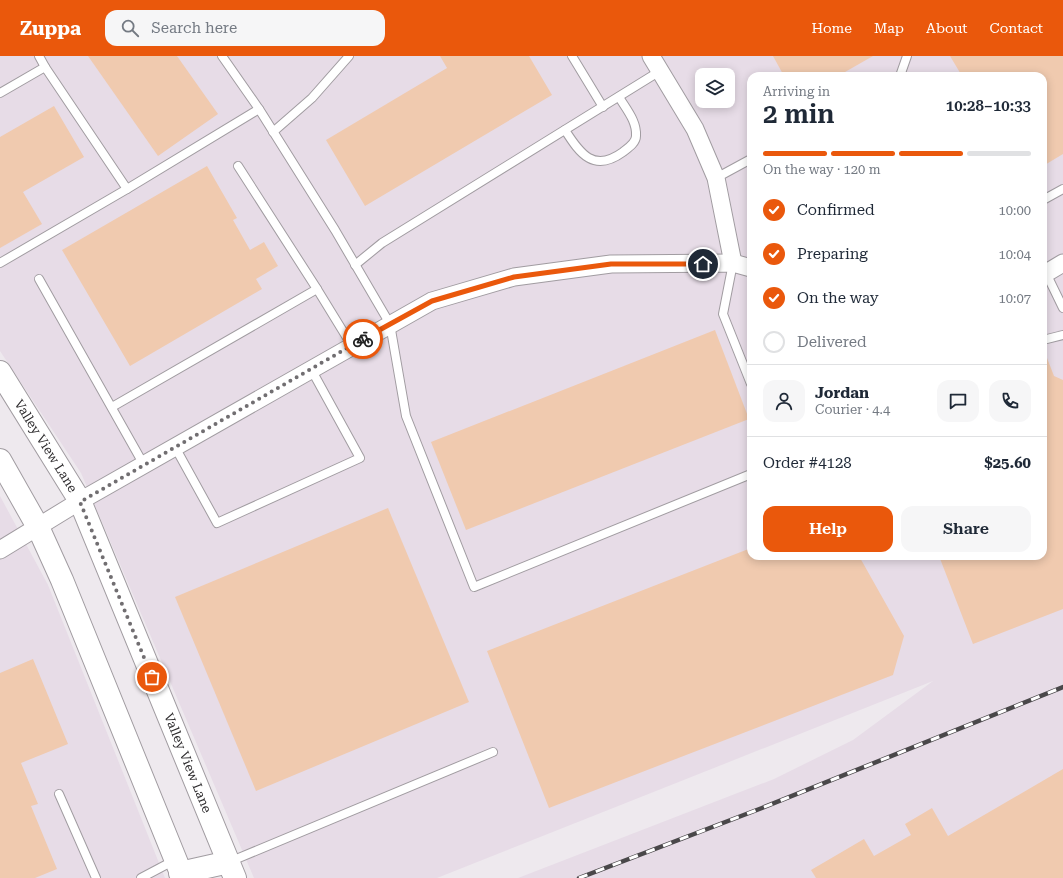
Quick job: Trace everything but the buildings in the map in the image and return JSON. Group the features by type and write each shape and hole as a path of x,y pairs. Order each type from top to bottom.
{"main road":[{"name":"Valley View Lane","path":"0,372 80,502 232,870"},
{"path":"0,460 38,527 62,580 180,870 232,870"}],"street":[{"path":"651,56 695,129 716,178 733,263"},
{"path":"0,550 144,464 432,301 514,277 611,264 733,263 747,267"},
{"path":"1047,273 1063,263"}],"lane":[{"path":"39,56 127,189"},
{"path":"222,56 259,109 390,324 406,416 474,586 747,476"},
{"path":"273,132 312,98 349,56"},
{"path":"572,56 603,107"},
{"path":"901,72 907,56"},
{"path":"0,93 45,67"},
{"path":"355,265 382,242 660,71"},
{"path":"565,130 582,154 592,159 602,162 610,160 620,154 630,146 636,138 633,119 619,97"},
{"path":"0,263 127,189 259,109"},
{"path":"716,178 747,161"},
{"path":"238,166 352,346"},
{"path":"1047,198 1063,189"},
{"path":"733,263 723,314 747,374"},
{"path":"1047,278 1063,308"},
{"path":"39,279 144,464"},
{"path":"112,407 317,289"},
{"path":"1047,339 1063,335"},
{"path":"175,447 217,523 360,458 311,369"},
{"path":"232,870 493,752"},
{"path":"59,794 96,878"},
{"path":"141,878 180,870"}],"shaded area":[{"path":"0,56 1063,56 1063,878 518,878 774,779 853,740 933,681 437,878 254,878 81,473 0,351"},
{"path":"0,496 48,585 165,878 0,878"}],"railway":[{"path":"579,878 762,808 1063,687"}],"way so far":[{"path":"152,677 80,502 363,339"}],"route":[{"path":"363,339 432,301 514,277 611,264 703,264"}]}
